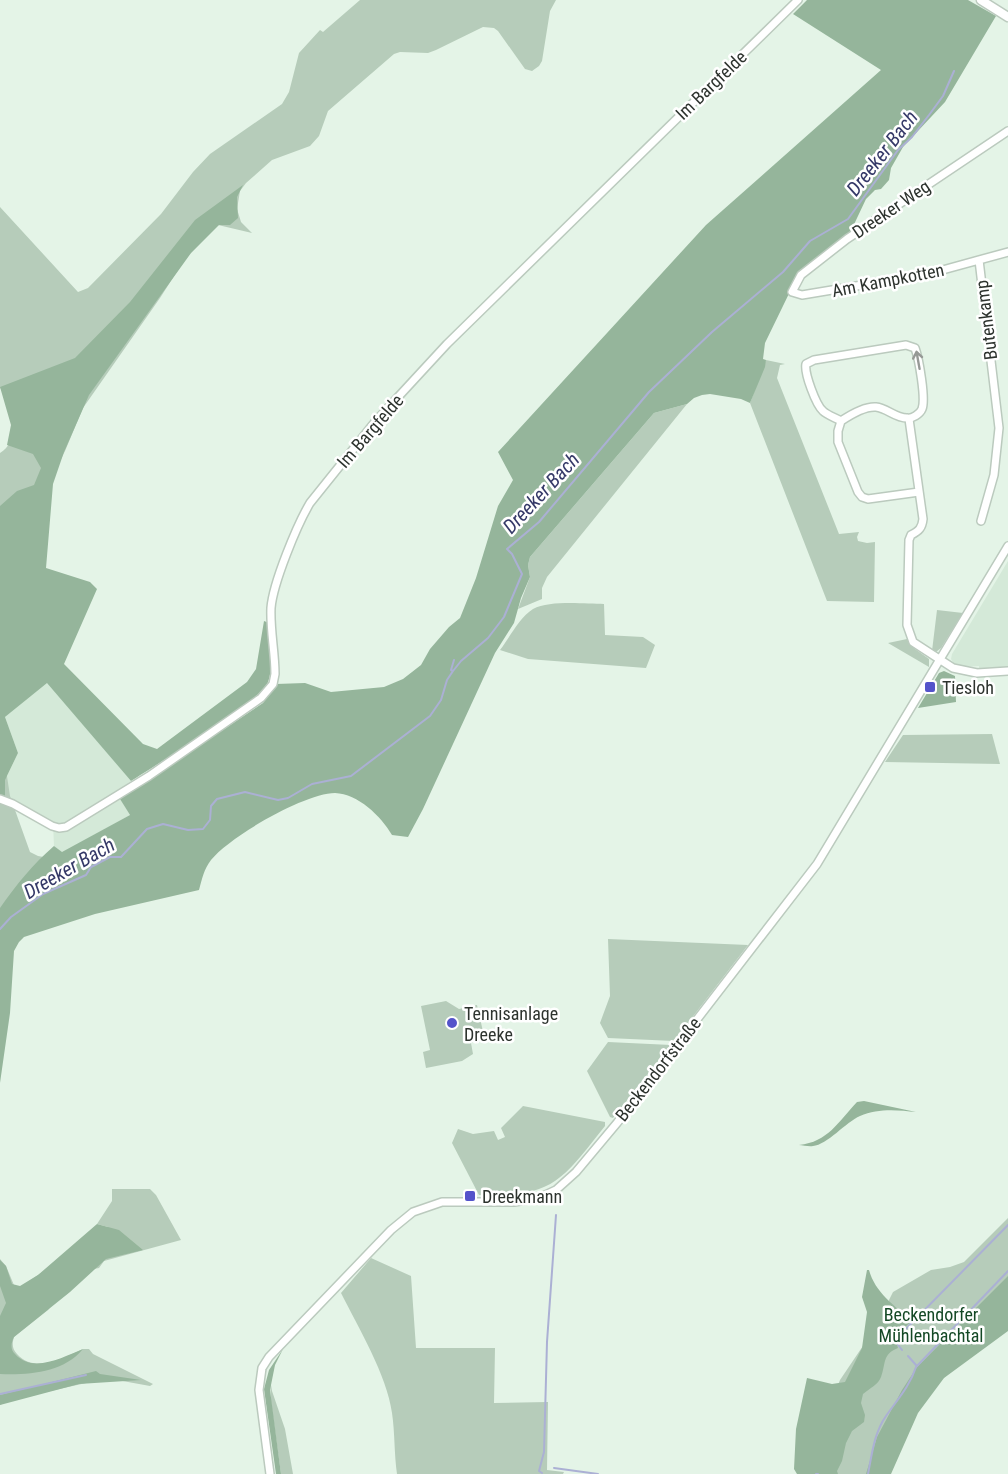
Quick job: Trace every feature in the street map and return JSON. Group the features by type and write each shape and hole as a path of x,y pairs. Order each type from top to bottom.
{"main road":[{"path":"981,0 1008,17"}],"street":[{"name":"Im Bargfelde","path":"0,799 52,826 66,827 149,776 261,698 273,684 275,674 271,610 273,594 302,517 310,503 375,422 447,344 798,0"},
{"name":"Dreeker Weg","path":"802,295 792,292 801,275 847,238 1008,131"},
{"name":"Am Kampkotten","path":"802,295 928,274 1008,252"},
{"name":"Butenkamp","path":"979,260 999,428 994,475 981,521"},
{"path":"841,421 823,412 806,375 806,364 814,360 906,345 915,348 918,354 922,410 909,419 869,407 841,421 838,441 862,497 868,499 919,492"},
{"path":"909,419 923,519 922,526 909,540 907,624 913,642 953,668 970,672 1008,671"},
{"name":"Beckendorfstraße","path":"270,1474 259,1390 262,1368 269,1357 391,1230 413,1212 445,1202 514,1202 539,1198 556,1190 576,1172 617,1123 817,864 1008,546"}],"shaded area":[{"path":"807,0 968,0 996,16 945,102 903,147 891,168 889,180 881,189 875,190 866,199 849,235 799,273 765,343 763,359 766,360 765,367 750,403 741,399 710,394 694,398 687,404 654,413 530,557 528,565 530,577 514,623 495,653 408,837 392,835 368,807 352,797 335,793 322,795 287,808 234,840 211,860 199,890 95,914 24,937 14,951 10,1013 0,1083 0,908 12,891 54,846 62,852 130,815 120,799 263,703 276,684 305,683 331,692 384,687 403,679 421,665 430,649 460,618 476,578 498,506 513,480 498,452 706,225 881,70 793,14"},
{"path":"243,185 237,197 238,218 230,225 219,225 191,253 89,395 64,452 53,484 46,568 90,582 97,589 64,664 143,744 157,749 247,682 256,669 264,621 269,623 271,661 268,682 247,704 228,718 131,781 47,683 5,717 18,753 5,780 5,798 0,797 0,506 17,491 34,485 41,468 33,454 7,445 11,425 0,387 75,358 130,302 195,220"},
{"path":"1008,561 1008,668 979,670 979,666 955,665 951,659 952,654"},
{"path":"944,671 955,676 956,702 918,708 939,673"},
{"path":"47,682 131,781 116,792 130,815 62,853 54,846 53,823 5,798 5,780 18,753 5,717"},
{"path":"864,1101 916,1112 888,1110 867,1113 818,1145 799,1145 818,1140 832,1130 857,1102"},
{"path":"97,1224 119,1230 143,1250 106,1259 12,1341 13,1352 22,1360 30,1363 48,1362 83,1349 75,1357 56,1368 34,1373 0,1374 0,1316 6,1303 0,1286 0,1260 6,1266 12,1284 20,1286 38,1275"},
{"path":"867,1270 886,1298 912,1320 895,1338 898,1348 887,1356 880,1380 863,1394 861,1403 865,1415 864,1422 852,1431 846,1443 838,1474 797,1474 794,1469 796,1429 807,1378 832,1384 845,1382 862,1348 867,1312 862,1297"},
{"path":"1008,1276 1008,1331 944,1378 918,1413 891,1474 866,1474 877,1437 917,1367"},
{"path":"283,1349 275,1365 270,1390 281,1474 276,1474 264,1389 269,1370"},
{"path":"96,1371 100,1374 141,1380 79,1384 0,1405 0,1395"}],"green space":[{"path":"360,0 556,0 550,11 542,61 532,71 525,69 494,28 483,27 428,53 400,52 394,54 328,111 319,136 310,146 272,160 246,183 240,191 237,209 241,222 252,233 218,225 185,259 83,408 53,475 39,574 81,617 0,541 0,453 11,440 12,422 0,387 0,207 78,292 88,288 161,214 210,154 282,104 289,92 299,53 320,30 323,32"},
{"path":"766,360 785,364 780,365 777,378 839,534 859,532 858,541 875,542 874,602 827,601 750,403"},
{"path":"687,404 547,577 542,588 542,599 518,609 530,577 528,565 530,557 654,413"},
{"path":"558,603 604,604 605,635 643,637 655,645 646,668 528,659 500,650 519,622 533,609"},
{"path":"937,610 963,613 941,648 936,652 932,651"},
{"path":"907,639 915,649 929,659 929,667 888,643"},
{"path":"0,730 10,796 30,852 49,858 14,935 0,1032"},
{"path":"992,734 1000,764 885,762 903,735"},
{"path":"608,939 748,945 674,1041 608,1038 600,1023 610,996"},
{"name":"Tennisanlage Dreeke","path":"446,1001 459,1009 477,1005 484,1036 471,1043 473,1054 462,1061 426,1068 423,1052 430,1050 421,1006"},
{"path":"608,1042 671,1045 613,1118 610,1117 587,1071"},
{"path":"523,1106 605,1122 605,1126 578,1160 554,1182 524,1193 479,1195 452,1143 458,1129 473,1134 494,1131 498,1140 505,1137 501,1128"},
{"path":"112,1189 150,1189 156,1195 181,1240 104,1261 99,1268 89,1270 67,1294 57,1299 48,1310 14,1337 13,1346 15,1352 24,1360 41,1364 89,1349 93,1354 153,1384 150,1386 117,1380 95,1381 10,1400 0,1405 0,1259 6,1266 16,1290 108,1227 97,1224 112,1201"},
{"name":"Beckendorfer Mühlenbachtal","path":"1008,1218 1008,1326 956,1367 930,1394 906,1433 890,1474 801,1474 840,1380 875,1328 893,1292 931,1270 964,1262"},
{"path":"371,1258 411,1276 416,1348 495,1348 494,1403 548,1402 547,1470 564,1472 563,1474 397,1474 389,1398 371,1352 341,1293"},
{"path":"270,1379 285,1429 293,1474 281,1474"}],"waterway":[{"name":"Dreeker Bach","path":"0,929 11,917 43,894 86,875 91,867 110,857 121,857 147,829 163,824 188,830 203,829 210,820 211,806 217,799 245,792 278,800 288,798 312,784 351,776 430,716 441,700 447,680 453,671 488,638 504,617 522,574 507,549 539,522 649,392 712,332 783,272 810,241 848,219 898,150 912,137 943,96 954,71"},
{"name":"Dreeker Bach","path":"453,671 451,670 454,660"},
{"path":"542,1473 539,1471 544,1452 547,1342 556,1215"},
{"path":"902,1350 896,1339 1008,1225"},
{"path":"868,1474 879,1429 907,1387 916,1367 1008,1271"},
{"path":"908,1356 916,1365"},
{"path":"0,1394 86,1375"},
{"path":"554,1468 598,1474"}],"place":[{"name":"Tiesloh","path":"930,687"},
{"name":"Tennisanlage Dreeke","path":"452,1023"},
{"name":"Dreekmann","path":"470,1196"}]}
